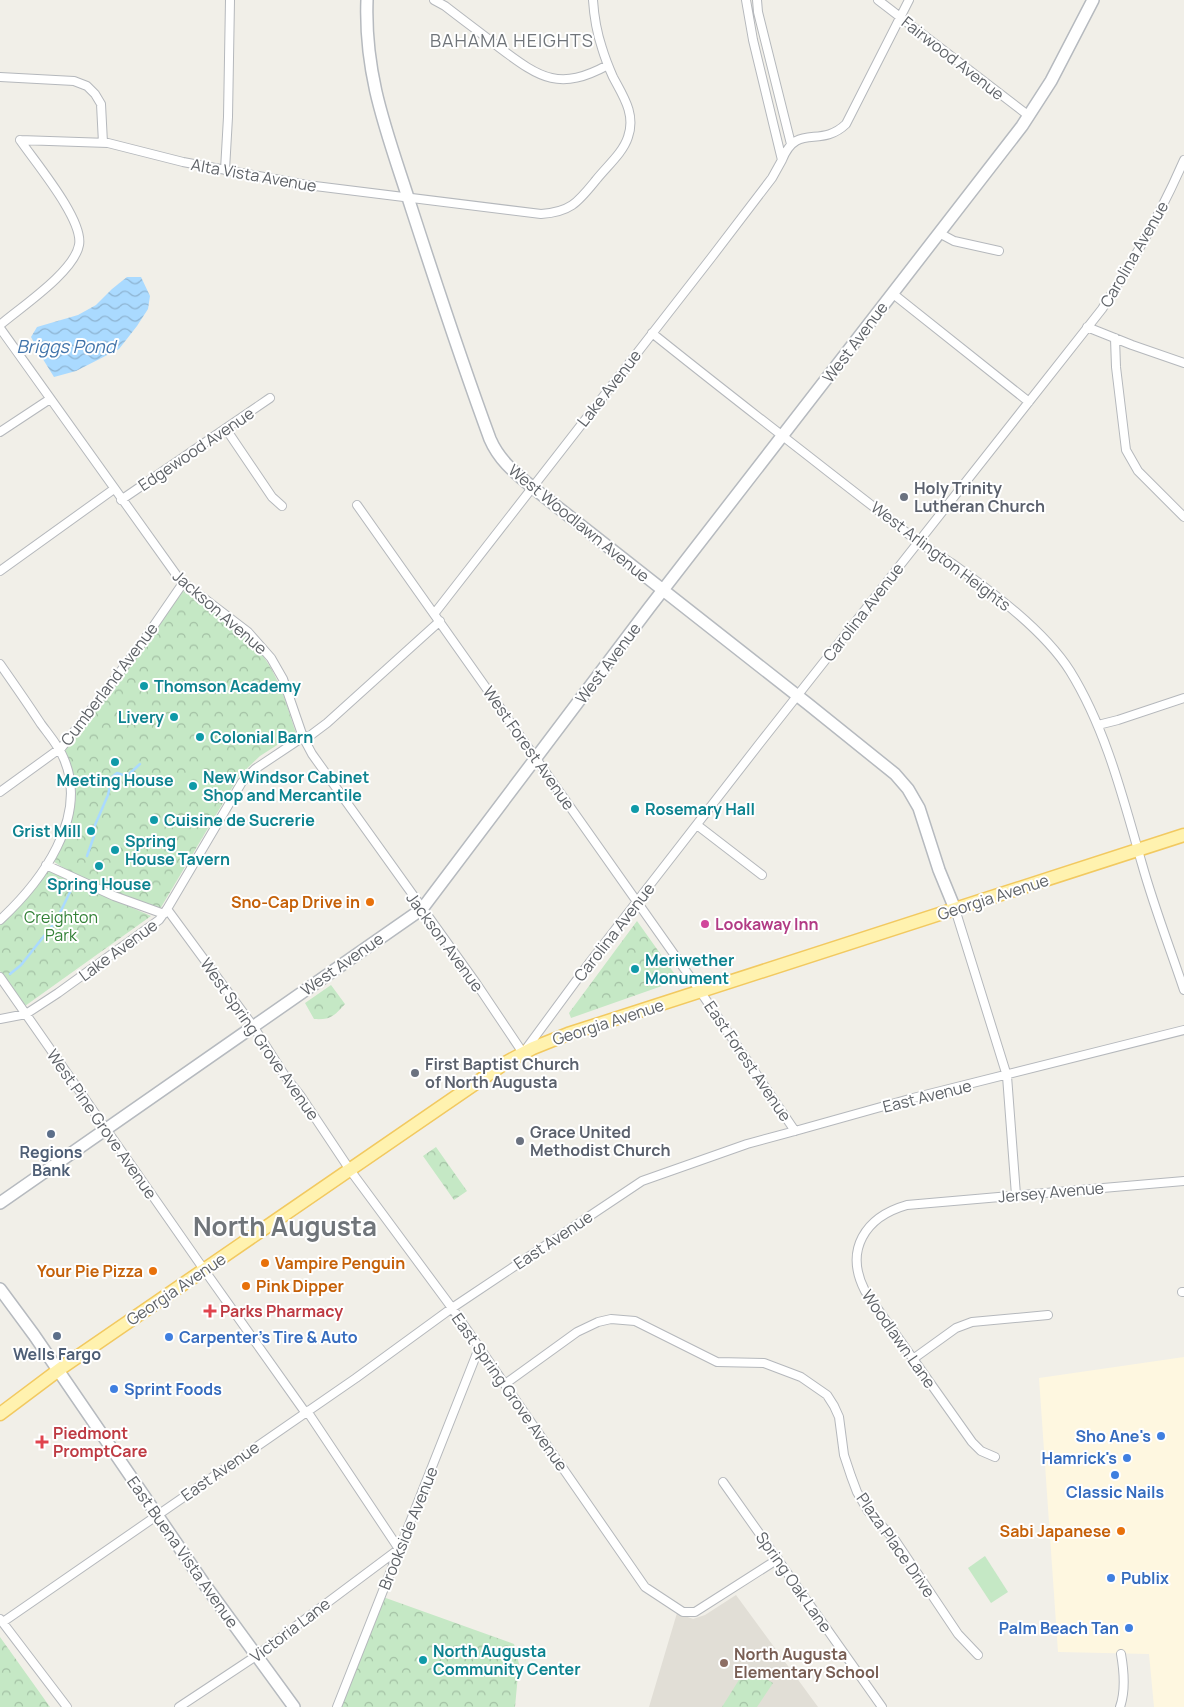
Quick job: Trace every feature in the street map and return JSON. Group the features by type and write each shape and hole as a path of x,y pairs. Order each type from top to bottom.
{"main road":[{"name":"Georgia Avenue","path":"0,1414 58,1371 495,1069 523,1053 568,1034 1184,835"}],"street":[{"path":"225,170 229,108 230,0"},
{"name":"West Woodlawn Avenue","path":"367,0 367,34 374,87 384,129 408,196 450,330 493,447 504,463 532,487 895,774 908,789 919,808 939,870 955,909"},
{"path":"434,0 445,6 519,63 539,74 557,79 575,79 592,74 608,64"},
{"name":"Alta Vista Avenue","path":"0,327 60,275 72,261 80,244 78,229 71,213 20,140 103,143 183,162 307,185 408,196 541,214 555,213 573,205 622,149 629,134 630,115 628,106 608,64 597,32 593,0"},
{"path":"746,0 753,40 782,160"},
{"path":"757,0 758,12 791,144 803,138 829,136 846,124 910,0"},
{"name":"Fairwood Avenue","path":"878,0 1028,116"},
{"name":"West Avenue","path":"0,1203 422,909 663,590 1028,116 1051,81 1093,0"},
{"path":"0,77 74,81 87,86 101,104 103,143"},
{"name":"Lake Avenue","path":"434,614 772,178 786,149 791,144"},
{"name":"Carolina Avenue","path":"523,1053 696,825 1102,309 1128,269 1161,209 1184,160"},
{"path":"939,233 954,241 999,251"},
{"path":"892,293 1029,402"},
{"name":"Jackson Avenue","path":"0,327 121,500 182,583 248,632 272,658 283,678 303,737 312,754 476,983 523,1053"},
{"path":"1087,327 1184,363"},
{"name":"West Arlington Heights","path":"652,332 918,542 991,592 1023,618 1048,643 1069,669 1098,725 1184,990"},
{"path":"1115,338 1126,450 1138,471 1184,517"},
{"name":"Edgewood Avenue","path":"121,500 270,398"},
{"path":"0,432 50,399"},
{"path":"226,429 272,497 282,506"},
{"name":"Edgewood Avenue","path":"0,571 114,489"},
{"name":"West Forest Avenue","path":"358,505 700,992"},
{"name":"Cumberland Avenue","path":"0,792 59,749 137,650 182,583"},
{"name":"Lake Avenue","path":"0,1019 26,1014 153,925 166,912 248,774 303,737 312,734 326,723 440,621"},
{"path":"0,664 59,749 70,778 71,788 70,808 62,837 29,889 0,920"},
{"path":"1098,725 1184,698"},
{"path":"696,825 762,876"},
{"path":"46,865 114,896 166,912"},
{"path":"955,909 1006,1076 1016,1195"},
{"name":"West Spring Grove Avenue","path":"166,912 253,1026 350,1170"},
{"name":"West Pine Grove Avenue","path":"0,977 306,1412 399,1549"},
{"name":"East Forest Avenue","path":"700,992 795,1131"},
{"name":"East Avenue","path":"1,1620 157,1516 452,1308 642,1180 747,1144 914,1098 1184,1030"},
{"name":"East Spring Grove Avenue","path":"350,1170 452,1308 645,1587 686,1613 699,1611 778,1559"},
{"name":"Jersey Avenue","path":"919,1204 1184,1181"},
{"name":"Woodlawn Lane","path":"919,1204 892,1209 878,1218 863,1237 857,1258 858,1276 864,1291 976,1447 995,1457"},
{"name":"East Buena Vista Avenue","path":"0,1289 157,1516 294,1707"},
{"path":"912,1359 956,1328 972,1322 1048,1315"},
{"name":"Plaza Place Drive","path":"505,1384 577,1332 598,1322 611,1319 635,1321 717,1362 764,1363 801,1377 827,1395 834,1406 839,1417 844,1455 857,1492 868,1511 895,1540 958,1634 978,1655"},
{"name":"Brookside Avenue","path":"337,1707 479,1348"},
{"name":"Spring Oak Lane","path":"723,1482 882,1707"},
{"name":"Victoria Lane","path":"179,1707 256,1656 399,1549"},
{"path":"1,1620 67,1707"},
{"path":"1120,1654 1124,1684 1120,1707"}],"shaded area":[{"path":"1184,1357 1184,1707 1154,1707 1149,1654 1058,1652 1039,1378"},
{"name":"North Augusta Elementary School","path":"736,1595 818,1707 649,1707 677,1613 693,1619 705,1615"}],"green space":[{"path":"182,589 233,626 260,652 267,661 286,701 296,733 260,756 239,776 160,909 91,882 53,861 67,833 75,807 75,780 64,750 126,671"},
{"name":"Creighton Park","path":"46,870 151,916 25,1006 0,971 0,925 17,909"},
{"path":"637,921 679,980 571,1018 569,1013"},
{"path":"331,985 345,1004 332,1016 324,1019 314,1019 305,1003"},
{"path":"436,1147 467,1191 454,1200 423,1156"},
{"path":"985,1556 1008,1592 991,1603 968,1568"},
{"path":"383,1597 514,1644 519,1664 515,1707 340,1707"},
{"path":"0,1637 50,1707 0,1707"},
{"path":"747,1667 773,1683 757,1707 722,1707"}],"water":[{"name":"Briggs Pond","path":"127,277 141,277 150,296 148,309 137,326 119,349 76,371 54,377 31,337 37,327 78,315 96,305"}],"waterway":[{"path":"87,856 94,836 95,825 108,795 112,777 117,773 127,776 140,764"},
{"path":"10,974 21,965 56,921 71,890"}],"place":[{"name":"Holy Trinity Lutheran Church","path":"904,497"},
{"name":"Thomson Academy","path":"144,686"},
{"name":"Livery","path":"174,717"},
{"name":"Colonial Barn","path":"200,737"},
{"name":"Meeting House","path":"115,762"},
{"name":"New Windsor Cabinet Shop and Mercantile","path":"193,786"},
{"name":"Rosemary Hall","path":"635,809"},
{"name":"Cuisine de Sucrerie","path":"154,820"},
{"name":"Grist Mill","path":"91,831"},
{"name":"Spring House Tavern","path":"115,850"},
{"name":"Spring House","path":"99,866"},
{"name":"Sno-Cap Drive in","path":"370,902"},
{"name":"Lookaway Inn","path":"705,924"},
{"name":"Meriwether Monument","path":"635,969"},
{"name":"First Baptist Church of North Augusta","path":"415,1073"},
{"name":"Regions Bank","path":"51,1134"},
{"name":"Grace United Methodist Church","path":"520,1141"},
{"name":"Vampire Penguin","path":"265,1263"},
{"name":"Your Pie Pizza","path":"153,1271"},
{"name":"Pink Dipper","path":"246,1286"},
{"name":"Parks Pharmacy","path":"210,1311"},
{"name":"Wells Fargo","path":"57,1336"},
{"name":"Carpenter's Tire & Auto","path":"169,1337"},
{"name":"Sprint Foods","path":"114,1389"},
{"name":"Sho Ane's","path":"1161,1436"},
{"name":"Piedmont PromptCare","path":"42,1442"},
{"name":"Hamrick's","path":"1127,1458"},
{"name":"Classic Nails","path":"1115,1475"},
{"name":"Sabi Japanese","path":"1121,1531"},
{"name":"Publix","path":"1111,1578"},
{"name":"Palm Beach Tan","path":"1129,1628"},
{"name":"North Augusta Community Center","path":"423,1660"},
{"name":"North Augusta Elementary School","path":"724,1663"}],"district":[{"name":"BAHAMA HEIGHTS","path":"512,40"},
{"name":"North Augusta","path":"285,1226"}]}
